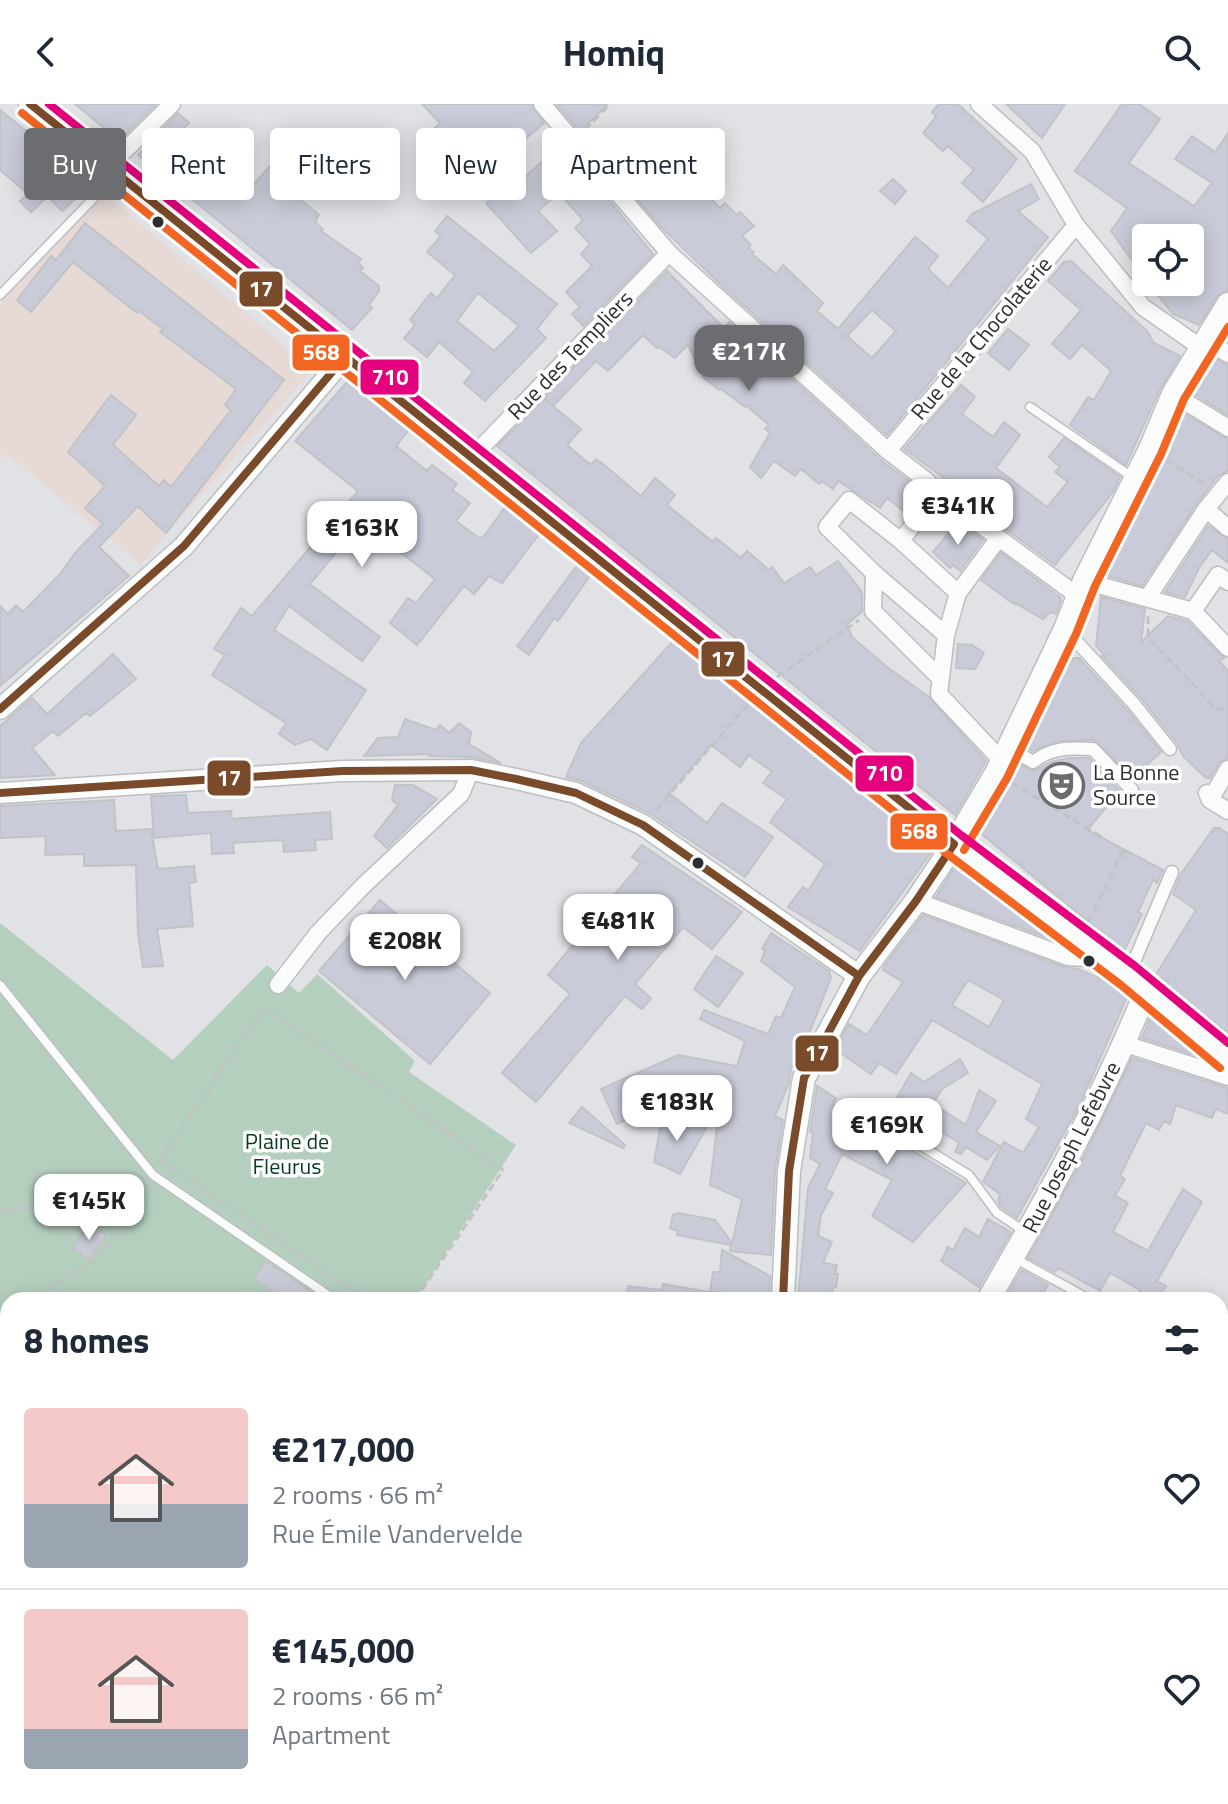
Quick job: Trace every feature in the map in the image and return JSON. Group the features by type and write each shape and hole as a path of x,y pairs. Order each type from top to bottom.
{"main road":[{"path":"30,104 60,128"},
{"path":"126,182 954,844 1128,976 1228,1059"},
{"path":"783,1292 789,1171 804,1078 859,976 916,901 954,844 1001,760 1150,449 1173,394 1228,304"},
{"name":"Rue Joseph Lefebvre","path":"993,1292 1061,1175 1125,1044 1146,991"}],"street":[{"path":"126,156 172,104"},
{"path":"542,104 563,128"},
{"path":"979,104 1032,151 1076,225 1143,307 1202,344 1228,354"},
{"path":"625,200 669,253 888,451 998,539 1081,589 1148,597 1193,611 1228,648"},
{"name":"Rue de la Chocolaterie","path":"888,451 1076,225"},
{"name":"Rue des Templiers","path":"471,458 669,253"},
{"path":"0,709 184,546 344,358"},
{"path":"1173,394 1228,428"},
{"path":"1148,597 1223,488"},
{"path":"901,541 937,493"},
{"path":"946,635 874,573 827,527 849,500 901,541 958,593"},
{"path":"1206,509 1228,528"},
{"path":"998,539 958,593 946,635 939,694 1001,760 1033,762 1047,751 1093,749 1132,790"},
{"path":"874,573 873,611 941,679"},
{"path":"1193,611 1218,575 1228,582"},
{"path":"1065,629 1134,704 1170,749"},
{"path":"1228,769 1209,796 1228,811"},
{"path":"278,985 318,933 363,886 461,794 471,770"},
{"path":"0,793 342,771 471,770 576,793 643,825 859,976"},
{"path":"1128,976 1172,872"},
{"path":"916,901 1068,957 1105,959"},
{"path":"1125,1044 1228,1077"}],"lane":[{"path":"0,295 87,200"},
{"path":"1030,407 1135,480"},
{"path":"0,985 153,1175 323,1292"},
{"path":"918,1144 969,1175 997,1213 1027,1234"},
{"path":"1013,1258 1076,1292"}],"path":[{"path":"587,128 610,104"},
{"path":"1150,449 1223,488"},
{"path":"1148,597 1148,637 1217,710 1228,708"},
{"path":"643,825 761,688 873,611"},
{"path":"1001,760 1102,837"},
{"path":"1080,940 1124,849"},
{"path":"355,1292 161,1160 264,1007 503,1170 420,1292"},
{"path":"0,1212 118,1186 153,1175"},
{"path":"47,1292 53,1285 98,1256 128,1223 153,1175"},
{"path":"0,1392 0,1421"}],"shaded area":[{"path":"98,200 113,200 312,370 140,564 7,454 0,460 0,303"}],"green space":[{"name":"Plaine de Fleurus","path":"0,923 173,1060 267,965 299,993 317,974 415,1061 409,1072 516,1145 420,1292 0,1292"}],"building":[{"path":"75,104 156,104 126,134 126,128 104,128"},
{"path":"422,104 531,104 544,123 526,138 526,128 435,128 440,123"},
{"path":"556,104 608,104 583,128 577,128"},
{"path":"939,104 958,104 1017,159 983,202 962,183 974,170 948,146 943,151 923,133 936,117 932,112"},
{"path":"1006,104 1065,104 1042,138"},
{"path":"1122,104 1139,104 1160,119 1129,163 1194,206 1212,183 1175,159 1192,136 1215,152 1228,133 1228,290 1217,296 1199,325 1173,314 1158,296 1204,296 1204,224 1132,224 1132,260 1111,231 1127,208 1075,171"},
{"path":"0,110 24,129 24,191 0,170"},
{"path":"178,113 189,123 184,128 164,128"},
{"path":"542,162 542,200 551,200 538,211 557,231 531,253 486,203 489,200 526,200 526,176"},
{"path":"270,166 270,200 301,200 319,215 315,222 323,229 321,231 361,259 358,263 363,268 360,271 379,286 369,305 372,308 352,330 193,200 254,200 254,184"},
{"path":"893,179 906,191 895,204 880,191"},
{"path":"1031,184 1039,199 1018,211 1048,237 887,435 659,225 638,200 712,200 720,208 725,203 754,226 742,236 751,245 748,248 754,252 752,254 776,274 783,265 823,303 817,311 838,329 915,237 938,256 928,269 948,288 988,239 967,221 972,214","holes":["872,310 896,331 872,358 847,336"]},
{"path":"24,198 24,200 44,200 31,212 20,201"},
{"path":"52,200 74,200 62,211"},
{"path":"565,200 609,200 653,254 583,326 572,314 580,307 566,292 592,266 581,254 590,244 575,228 583,220"},
{"path":"447,216 557,304 537,329 546,338 485,401 464,383 473,372 439,342 427,357 404,338 415,325 410,320 431,293 437,298 455,275 427,252 441,236 435,231","holes":["478,293 519,326 494,351 457,321"]},
{"path":"85,223 284,380 166,533 138,506 99,547 129,576 0,686 0,606 8,614 16,605 23,612 103,524 85,508 105,486 68,452 111,395 136,415 113,445 159,486 164,480 171,487 231,410 225,405 236,389 160,332 163,329 139,311 137,313 73,262 31,312 17,300 51,256 56,260"},
{"path":"1071,261 1148,332 1154,343 1180,356 1160,389 1126,465 1070,425 1088,397 1094,400 1111,371 1082,345 1070,359 1052,344 1081,310 1048,281 1064,262"},
{"path":"667,271 724,328 729,322 881,460 918,488 904,511 887,498 880,508 838,481 833,489 822,481 819,484 801,469 795,476 774,461 761,478 750,467 770,433 765,429 769,425 746,405 704,378 688,345 675,358 643,335 608,371 596,361 553,406 544,398"},
{"path":"1008,329 1029,345 1009,370 988,353"},
{"path":"1212,357 1228,365 1228,415 1191,392"},
{"path":"347,382 409,430 396,446 427,471 432,465 457,484 452,490 470,503 456,521 479,538 484,536 506,506 540,533 502,583 489,576 474,594 464,586 417,645 390,623 408,598 416,603 435,579 361,522 310,584 380,637 362,661 289,606 274,630 366,690 327,750 311,739 295,745 279,734 286,723 212,675 225,655 214,649 241,608 252,616 358,491 295,441"},
{"path":"961,385 975,397 962,414 993,437 1004,422 1020,435 996,468 1047,507 1068,482 1055,472 1060,467 1049,457 1064,438 1120,477 1113,492 1055,565 971,504 975,500 904,449"},
{"path":"544,399 581,429 567,445 591,465 596,459 641,496 655,478 675,495 667,505 713,542 716,538 741,558 747,551 769,570 772,567 784,583 810,567 816,575 838,561 862,592 862,612 847,624 852,637 929,697 986,761 955,815 497,446"},
{"path":"1181,412 1228,439 1228,471 1219,475 1197,503 1142,586 1108,576 1118,544"},
{"path":"958,522 983,540 960,571 953,565 950,568 933,552"},
{"path":"1208,526 1228,539 1228,563 1212,550 1185,597 1165,592"},
{"path":"1001,553 1060,597 1056,614 1051,612 1043,619 1014,604 981,580"},
{"path":"579,563 592,573 558,621 554,618 529,655 517,646"},
{"path":"1101,597 1145,609 1141,642 1168,616 1187,621 1224,658 1219,661 1228,671 1228,758 1219,763 1210,778 1206,778 1183,756 1177,743 1141,698 1102,656 1105,656 1096,646"},
{"path":"673,641 935,847 860,951 788,907 803,887 808,891 825,864 770,822 787,799 763,783 772,772 749,755 740,767 711,745 669,793 707,823 722,803 773,837 745,877 649,813 582,781 566,777 581,743"},
{"path":"958,644 972,645 984,653 975,669 956,668"},
{"path":"113,654 136,679 90,716 86,713 58,736 53,731 32,748 55,775 0,778 0,726 32,698 47,714"},
{"path":"1073,658 1079,658 1161,752 1133,778 1094,740 1059,741 1033,751 1025,747 1059,678"},
{"path":"405,719 436,730 440,725 449,733 459,723 471,732 469,744 501,763 430,754 364,756 378,738 398,737"},
{"path":"1089,758 1120,791 1087,830 1163,870 1157,883 1153,880 1138,912 1142,914 1124,951 978,831 1016,763 1034,771 1051,762"},
{"path":"395,785 413,785 437,799 387,848 374,836 398,805 392,800"},
{"path":"186,795 188,813 231,811 232,819 330,812 332,839 315,840 316,850 284,852 283,840 233,843 234,853 212,854 211,833 154,838 151,796"},
{"path":"114,800 116,831 151,829 158,869 194,866 196,882 189,883 193,926 157,929 163,966 143,967 138,933 136,865 84,866 84,854 45,855 46,836 0,838 0,806"},
{"path":"1214,828 1228,834 1228,1033 1166,985 1168,982 1155,976 1196,910 1173,894 1181,874"},
{"path":"642,845 742,912 712,949 683,927 635,984 651,998 642,1009 625,996 536,1102 502,1073 570,994 548,975 641,863 632,857"},
{"path":"957,864 1003,899 1057,941 936,897"},
{"path":"380,900 490,993 430,1064 319,971"},
{"path":"923,915 1064,967 1078,969 1104,980 1127,997 1080,1104 1017,1218 1000,1206 1000,1194 983,1182 1004,1142 1023,1153 1039,1127 1026,1119 1042,1084 932,1020 896,1074 879,1063 871,1074 838,1051 843,1044 839,1042 849,1024 867,1035 903,982 883,970","holes":["968,980 1004,1000 989,1027 952,1005"]},
{"path":"771,933 829,971 831,978 801,1054 791,1067 789,1083 775,1116 783,1120 775,1170 771,1255 730,1251 731,1245 677,1235 678,1231 670,1228 673,1215 678,1213 715,1220 732,1243 742,1199 710,1185 723,1077 617,1124 601,1089 678,1055 737,1066 745,1041 700,1019 704,1010 768,1034 776,1016 781,1018 795,987 761,961 765,951 762,949"},
{"path":"716,956 743,973 718,1007 694,989"},
{"path":"1151,1016 1175,1036 1202,1057 1142,1038"},
{"path":"1132,1058 1228,1088 1228,1114 1216,1109 1212,1118 1176,1105 1170,1124 1164,1121 1159,1130 1146,1123 1120,1176 1125,1179 1115,1196 1128,1203 1113,1232 1148,1251 1183,1189 1202,1202 1157,1281 1166,1286 1162,1292 1139,1292 1110,1273 1100,1291 1058,1268 1055,1272 1028,1258 1085,1155"},
{"path":"960,1059 968,1073 942,1089 933,1104 966,1125 979,1090 996,1101 976,1132 1000,1146 987,1160 966,1147 961,1154 955,1152 959,1143 922,1119 905,1146 966,1183 913,1242 872,1216 892,1180 842,1154 825,1189 833,1193 821,1215 818,1236 832,1242 823,1263 837,1265 836,1287 833,1287 833,1292 799,1292 808,1188 820,1164 810,1158 813,1133 810,1132 817,1086 836,1098 832,1104 864,1123 867,1119 881,1126 911,1073 924,1082"},
{"path":"582,1107 625,1145 623,1148 569,1123"},
{"path":"662,1117 708,1125 680,1174 654,1162"},
{"path":"988,1219 1011,1232 979,1287 941,1261 948,1247 953,1250 965,1228 979,1237"},
{"path":"89,1224 106,1235 89,1260 73,1248"},
{"path":"722,1250 770,1276 769,1292 710,1292 713,1272 720,1272"},
{"path":"266,1261 311,1292 274,1292 254,1279"},
{"path":"1022,1270 1048,1285 1044,1292 1009,1292"},
{"path":"663,1284 709,1292 627,1292 628,1286 662,1290"}],"transit line":[{"name":"17","path":"30,104 954,844"},
{"name":"710","path":"49,104 961,835 1135,966 1228,1043"},
{"name":"568","path":"22,113 946,853 1121,985 1220,1068"},
{"name":"568","path":"964,850 1007,778 1076,634 1095,586 1161,454 1184,399 1228,327"},
{"name":"17","path":"0,709 184,546 344,358"},
{"name":"17","path":"0,793 342,771 471,770 516,779 576,793 643,825 859,976"},
{"name":"17","path":"783,1292 789,1171 804,1078 859,976 916,901 954,844"}],"place":[{"name":"La Bonne Source","path":"1062,785"}]}
